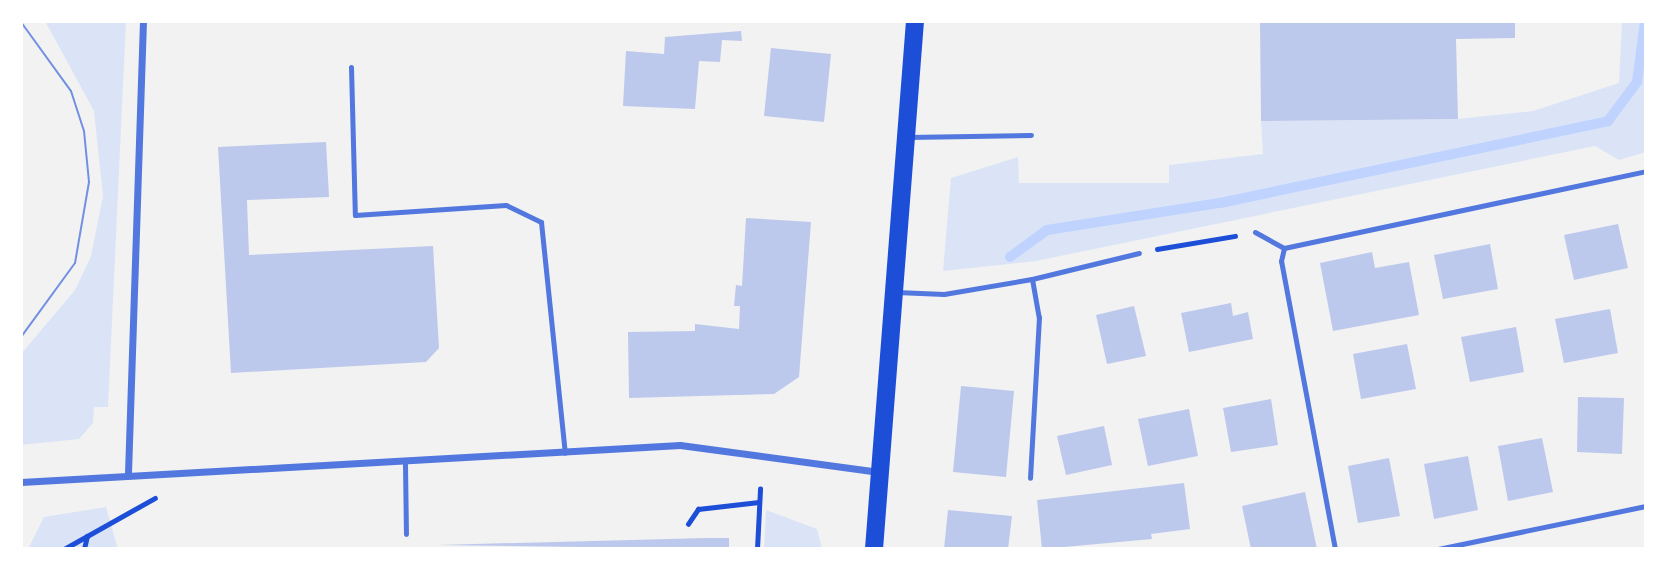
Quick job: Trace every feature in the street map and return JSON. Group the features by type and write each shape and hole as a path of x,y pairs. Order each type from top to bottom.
{"main road":[{"path":"874,549 915,21"}],"street":[{"path":"128,473 143,21"},
{"path":"21,482 128,473 405,464 680,445 881,472"}],"lane":[{"path":"351,67 355,215 506,205 541,222 565,453"},
{"path":"908,137 1031,135"},
{"path":"1255,233 1284,248 1646,171"},
{"path":"1284,248 1281,261 1335,549"},
{"path":"896,292 944,294 1032,279 1139,253"},
{"path":"1030,478 1039,317 1032,279"},
{"path":"405,464 406,534"},
{"path":"1438,549 1646,506"},
{"path":"1590,549 1617,549"}],"path":[{"path":"1139,253 1255,233"},
{"path":"757,549 760,489"},
{"path":"64,549 159,496"},
{"path":"688,524 698,509 759,502"},
{"path":"83,549 88,536"}],"shaded area":[{"path":"45,21 126,21 108,407 94,407 93,423 79,439 21,445 21,354 75,290 91,256 103,196 94,111"},
{"path":"1622,21 1646,21 1646,152 1619,160 1595,146 1036,261 943,271 951,178 1018,157 1019,183 1169,183 1169,165 1263,154 1261,121 1458,119 1533,111 1619,83"},
{"path":"106,507 118,549 28,549 44,517"},
{"path":"766,510 817,529 822,549 764,549"}],"building":[{"path":"1260,21 1515,21 1515,38 1456,39 1458,119 1261,121"},
{"path":"741,31 742,41 722,40 720,62 699,61 695,109 623,106 626,51 664,54 665,37"},
{"path":"771,48 831,54 824,122 764,116"},
{"path":"326,142 329,197 247,200 249,255 433,246 439,348 426,362 231,373 218,147"},
{"path":"746,218 811,222 799,377 774,394 629,398 628,332 695,331 695,324 739,329 740,306 734,306 736,285 742,286"},
{"path":"1618,224 1628,268 1574,280 1564,235"},
{"path":"1490,244 1498,289 1443,299 1434,255"},
{"path":"1372,252 1375,268 1409,262 1419,315 1333,331 1320,263"},
{"path":"1231,303 1233,316 1248,312 1253,339 1189,352 1181,313"},
{"path":"1134,306 1146,356 1107,364 1096,315"},
{"path":"1610,309 1618,353 1564,363 1555,319"},
{"path":"1516,327 1524,372 1470,382 1461,337"},
{"path":"1407,344 1416,389 1361,399 1353,354"},
{"path":"961,386 1014,391 1006,477 953,472"},
{"path":"1578,397 1624,398 1622,454 1577,452"},
{"path":"1271,399 1278,445 1231,452 1223,408"},
{"path":"1189,409 1198,456 1148,466 1138,419"},
{"path":"1104,426 1112,465 1066,475 1057,436"},
{"path":"1542,438 1553,492 1508,501 1498,446"},
{"path":"1468,456 1478,510 1434,519 1424,464"},
{"path":"1389,458 1400,516 1358,523 1348,466"},
{"path":"1184,483 1190,529 1151,534 1152,539 1042,549 1037,500"},
{"path":"1305,492 1317,549 1251,549 1242,506"},
{"path":"948,510 1012,516 1008,549 944,549"},
{"path":"729,538 729,549 438,545"}],"waterway":[{"path":"1010,257 1047,230 1220,203 1608,121 1637,82 1645,21"}],"tram line":[{"path":"21,22 71,91 84,131 89,182 75,263 21,337"}]}
